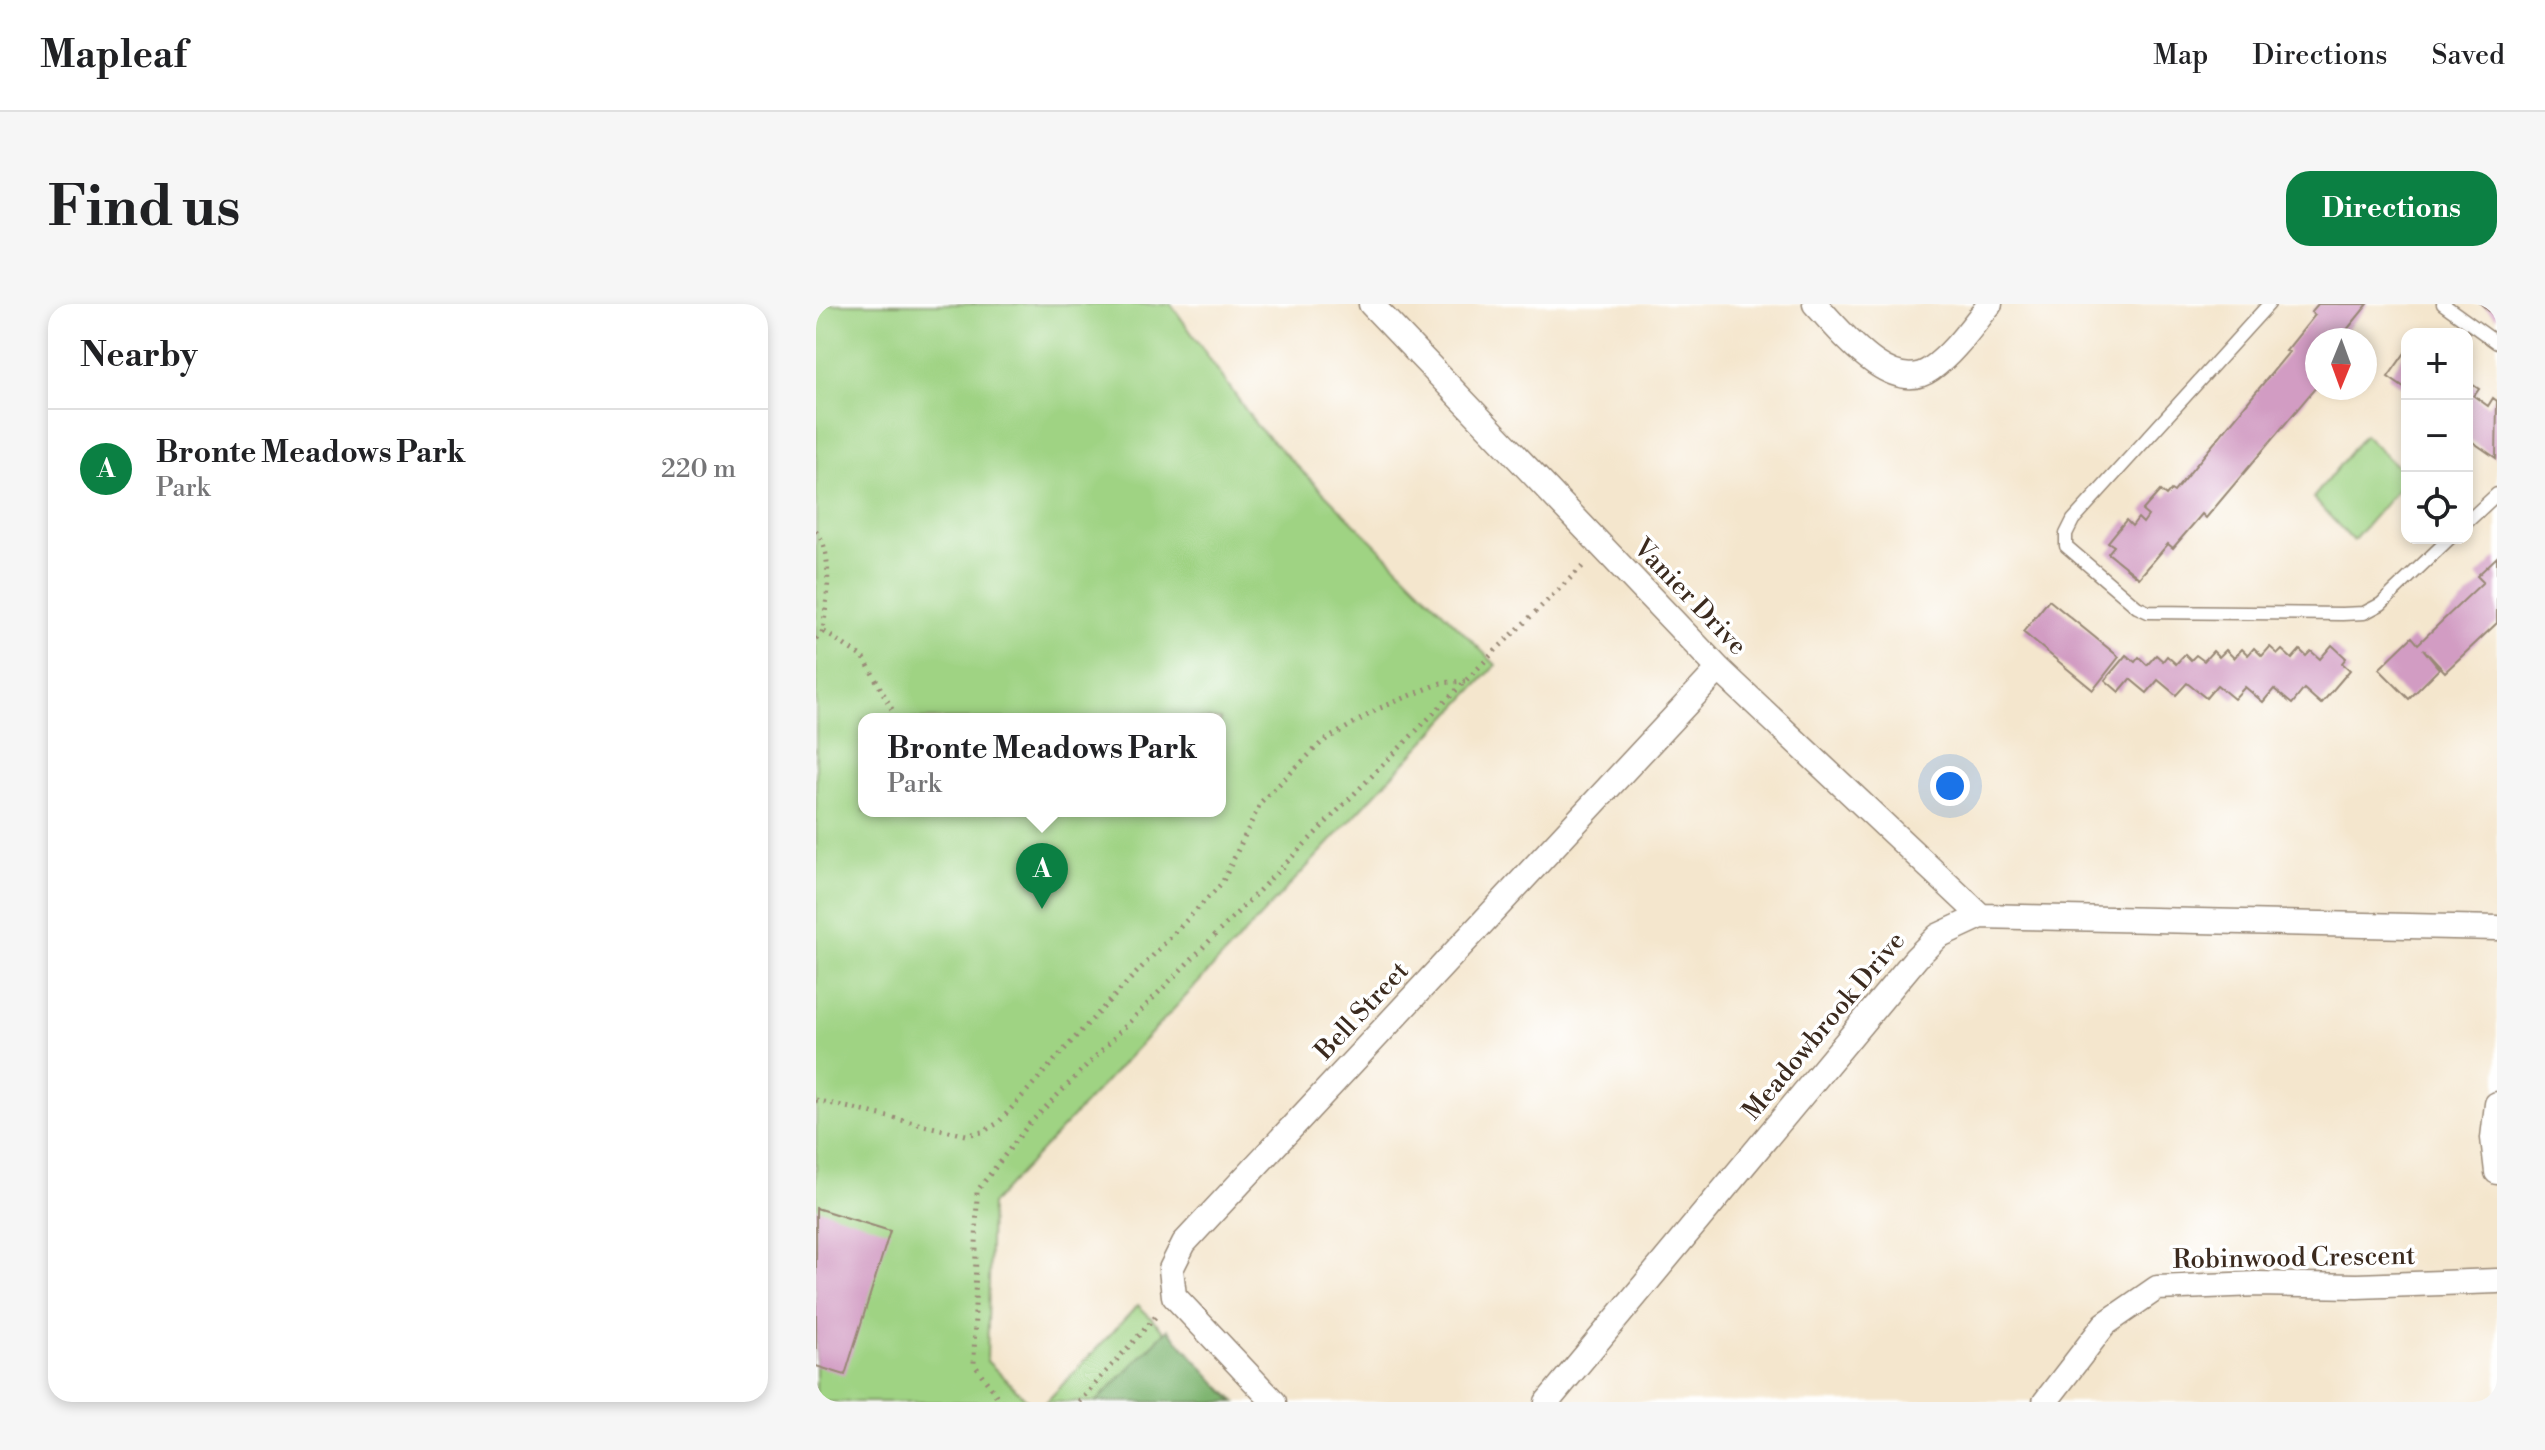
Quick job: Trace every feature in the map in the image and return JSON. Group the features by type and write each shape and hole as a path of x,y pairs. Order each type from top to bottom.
{"street":[{"name":"Vanier Drive","path":"1371,304 1719,669 1981,916"},
{"path":"1815,304 1866,359 1906,377 1929,371 1990,304"},
{"name":"Bell Street","path":"1174,1296 1171,1269 1184,1243 1719,669"},
{"name":"Meadowbrook Drive","path":"1547,1402 1916,958 1938,936 1981,916 2497,928"},
{"path":"2497,1104 2493,1138 2497,1172"},
{"name":"Robinwood Crescent","path":"2045,1402 2105,1324 2157,1288 2497,1281"},
{"path":"1174,1296 1274,1402"}],"lane":[{"path":"2269,304 2073,520 2066,534 2066,546 2137,607 2148,612 2364,613 2381,604 2444,544"},
{"path":"2443,304 2497,343"},
{"path":"2473,516 2497,494"}],"path":[{"path":"816,531 823,539 829,587 816,639"},
{"path":"1001,1402 974,1364 977,1191 1029,1124 1465,681 1604,546"},
{"path":"819,631 864,658 894,713"},
{"path":"816,1100 966,1135 982,1132 998,1123 1222,883 1261,802 1322,742 1380,708 1441,683 1465,681"},
{"path":"1079,1402 1174,1296"},
{"path":"816,1400 823,1402"}],"green space":[{"path":"816,304 1171,304 1257,426 1496,665 991,1204 987,1361 1029,1402 816,1402"},
{"path":"2364,435 2401,470 2401,486 2353,541 2313,498"},
{"path":"1138,1305 1236,1402 1046,1402"},
{"path":"1168,1329 1234,1402 1096,1402"}],"building":[{"path":"2318,304 2368,304 2348,328 2305,328 2305,400 2206,518 2202,514 2173,548 2168,544 2139,578 2108,553 2114,546 2108,542 2126,520 2132,526 2138,518 2143,523 2148,516 2142,511 2160,491 2166,496 2171,490 2174,492 2289,352 2286,351 2315,315 2311,312"},
{"path":"2481,304 2497,304 2497,318"},
{"path":"2401,359 2401,386 2388,377"},
{"path":"2473,385 2479,389 2474,396 2488,406 2493,398 2497,401 2496,458 2473,442"},
{"path":"2497,557 2497,623 2445,672 2423,649 2439,669 2409,699 2379,669 2412,637 2418,644 2483,582 2477,576"},
{"path":"2049,600 2119,657 2093,690 2023,632"},
{"path":"2332,645 2346,658 2342,663 2350,670 2321,704 2304,689 2292,704 2274,689 2263,702 2245,687 2234,699 2217,685 2206,698 2187,683 2176,695 2158,680 2147,693 2130,679 2119,692 2105,680 2126,655 2135,662 2139,657 2147,665 2156,655 2163,661 2167,656 2176,664 2185,654 2191,660 2196,655 2204,661 2213,651 2219,657 2226,650 2234,658 2242,649 2248,655 2254,648 2262,656 2270,647 2278,654 2282,650 2292,659 2300,650 2306,656 2311,651 2320,659"},
{"path":"816,1208 890,1231 845,1375 816,1366"}],"place":[{"name":"Bronte Meadows Park","path":"1042,909"}]}
